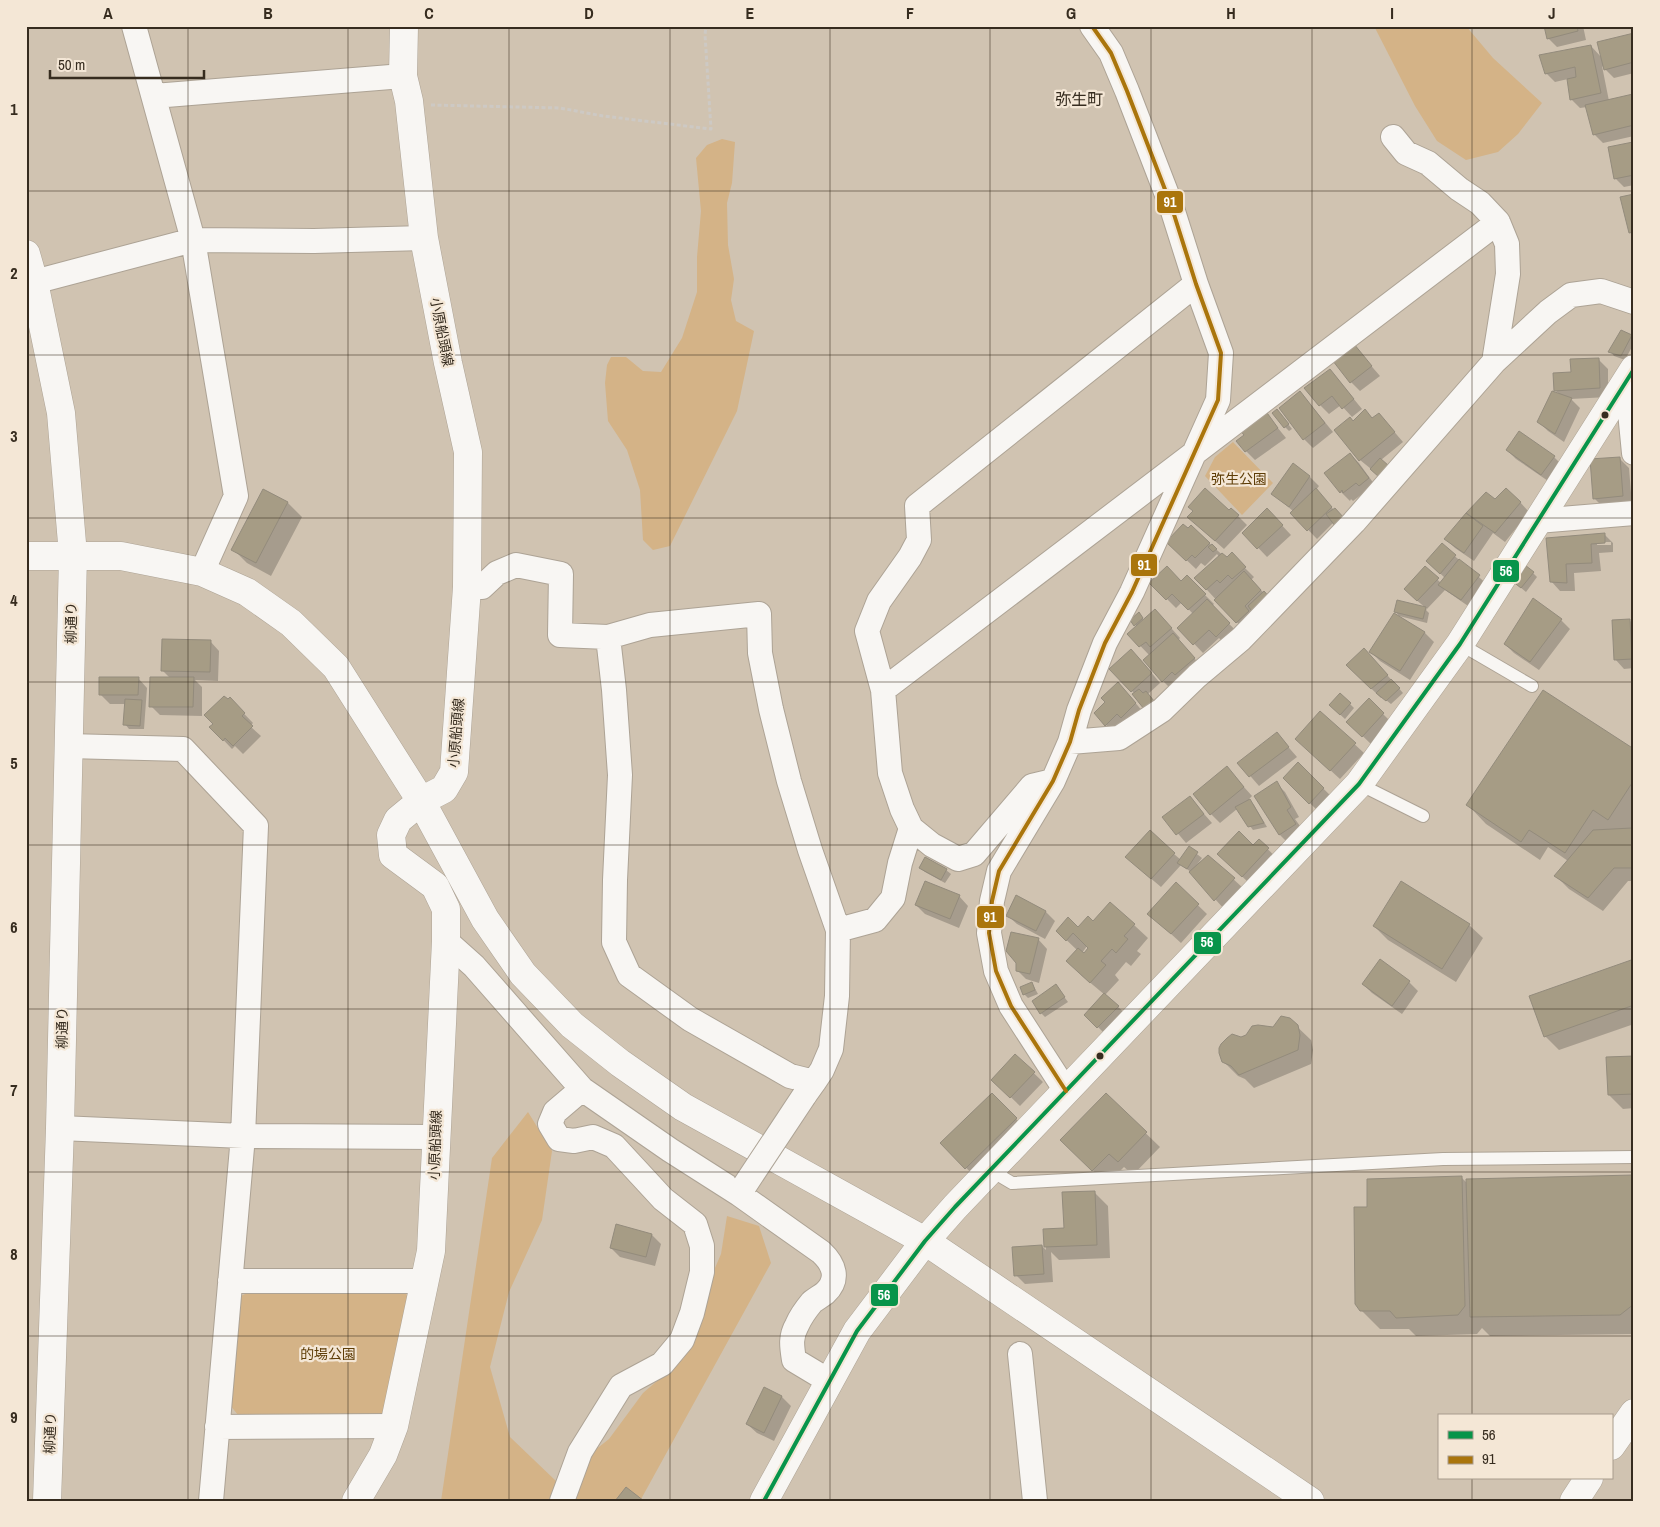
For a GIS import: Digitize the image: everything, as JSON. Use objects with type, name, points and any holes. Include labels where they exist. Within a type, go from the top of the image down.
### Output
[{"type":"street","points":[[134,26],[193,240],[236,496],[202,572]]},
{"type":"street","name":"小原船頭線","points":[[356,1501],[383,1455],[394,1426],[431,1250],[446,909],[435,886],[393,855],[391,835],[398,820],[421,801],[444,790],[454,772],[467,587],[468,452],[448,363],[424,238],[406,89],[404,26]]},
{"type":"street","points":[[1066,1091],[1011,1006],[996,971],[989,933],[992,901],[999,871],[1053,781],[1070,742],[1079,710],[1105,643],[1132,592],[1218,400],[1221,353],[1196,284],[1171,205],[1127,91],[1111,53],[1092,26]]},
{"type":"street","points":[[154,96],[406,89]]},
{"type":"street","points":[[1393,137],[1406,153],[1428,163],[1459,189],[1480,203],[1498,222],[1506,244],[1508,274],[1494,362]]},
{"type":"street","points":[[883,690],[1498,222]]},
{"type":"street","points":[[34,282],[193,240],[314,241],[424,238]]},
{"type":"street","name":"柳通り","points":[[26,254],[34,282],[61,413],[73,555],[60,1128],[48,1501]]},
{"type":"street","points":[[1053,781],[1032,786],[974,854],[958,859],[932,845],[911,828],[890,773],[883,690],[867,631],[879,601],[910,557],[919,540],[917,506],[1196,284]]},
{"type":"street","points":[[1070,742],[1119,738],[1162,710],[1197,676],[1241,639],[1354,522],[1494,362],[1548,312],[1571,295],[1601,291],[1634,302]]},
{"type":"street","points":[[1630,375],[1634,453]]},
{"type":"street","points":[[764,1501],[858,1331],[925,1241],[990,1170],[1359,784],[1460,644],[1630,375]]},
{"type":"street","points":[[1537,521],[1634,513]]},
{"type":"street","points":[[33,556],[121,556],[202,572],[247,592],[291,623],[336,667],[421,801],[485,919],[523,974],[572,1025],[620,1063],[683,1107],[925,1241],[1310,1501]]},
{"type":"street","points":[[467,587],[482,586],[497,573],[516,565],[561,574],[560,634],[608,636],[650,625],[759,614],[760,652],[771,709],[810,850],[838,930],[837,996],[830,1049],[822,1070],[742,1190]]},
{"type":"street","points":[[608,636],[620,775],[614,942],[629,975],[690,1019],[790,1076],[809,1089]]},
{"type":"street","points":[[68,746],[183,749],[256,826],[243,1136],[211,1501]]},
{"type":"street","points":[[838,930],[875,920],[893,898],[900,862],[911,828]]},
{"type":"street","points":[[446,941],[474,966],[582,1089],[670,1150],[742,1190],[822,1252],[831,1262],[833,1272],[832,1285],[825,1293],[812,1302],[797,1325],[791,1339],[794,1360],[829,1381]]},
{"type":"street","points":[[562,1501],[580,1452],[621,1386],[662,1364],[682,1340],[692,1313],[702,1272],[702,1246],[695,1224],[663,1199],[614,1146],[592,1137],[574,1140],[559,1139],[550,1124],[555,1112],[582,1089]]},
{"type":"street","points":[[60,1128],[243,1136],[436,1137]]},
{"type":"street","points":[[230,1281],[424,1281]]},
{"type":"street","points":[[1020,1354],[1035,1501]]},
{"type":"street","points":[[1612,1445],[1634,1413]]},
{"type":"street","points":[[217,1427],[394,1426]]},
{"type":"street","points":[[1574,1501],[1588,1480]]},
{"type":"lane","points":[[1460,644],[1532,686]]},
{"type":"lane","points":[[1359,784],[1423,816]]},
{"type":"lane","points":[[990,1170],[1012,1183],[1443,1159],[1634,1157]]},
{"type":"path","points":[[406,89],[433,105],[560,108],[603,116],[711,129],[706,26]]},
{"type":"green space","points":[[1374,26],[1466,26],[1493,58],[1542,103],[1518,134],[1498,152],[1466,160],[1437,141],[1415,106]]},
{"type":"green space","points":[[722,139],[735,142],[732,183],[727,203],[728,245],[734,279],[731,300],[736,321],[754,331],[737,411],[670,546],[653,550],[643,540],[640,490],[627,450],[608,421],[605,383],[607,365],[611,357],[626,357],[643,371],[661,372],[682,338],[697,292],[697,257],[701,211],[696,158],[707,145]]},
{"type":"green space","name":"弥生公園","points":[[1233,442],[1273,483],[1242,515],[1205,476],[1215,457]]},
{"type":"green space","points":[[528,1112],[552,1151],[542,1220],[509,1292],[490,1367],[510,1437],[556,1481],[609,1439],[643,1393],[684,1358],[703,1296],[721,1254],[727,1216],[759,1226],[771,1263],[640,1501],[441,1501],[492,1158]]},
{"type":"green space","name":"的場公園","points":[[253,1290],[406,1293],[408,1300],[384,1414],[374,1416],[238,1415],[230,1405],[241,1296]]},
{"type":"building","points":[[1544,26],[1577,26],[1578,31],[1547,39]]},
{"type":"building","points":[[1634,33],[1634,62],[1604,70],[1597,42]]},
{"type":"building","points":[[1591,45],[1601,93],[1570,100],[1567,79],[1576,77],[1575,67],[1545,74],[1539,55]]},
{"type":"building","points":[[1633,94],[1634,125],[1593,135],[1585,105]]},
{"type":"building","points":[[1633,142],[1634,175],[1614,179],[1608,147]]},
{"type":"building","points":[[1634,194],[1634,232],[1629,233],[1620,197]]},
{"type":"building","points":[[1621,330],[1632,335],[1621,356],[1608,352]]},
{"type":"building","points":[[1354,344],[1372,366],[1350,383],[1333,361]]},
{"type":"building","points":[[1599,358],[1600,388],[1554,391],[1553,373],[1571,372],[1570,359]]},
{"type":"building","points":[[1330,369],[1354,399],[1342,409],[1332,396],[1319,406],[1304,388]]},
{"type":"building","points":[[1300,391],[1325,423],[1303,440],[1279,408]]},
{"type":"building","points":[[1552,391],[1572,398],[1555,434],[1537,422]]},
{"type":"building","points":[[1277,409],[1289,424],[1284,428],[1272,413]]},
{"type":"building","points":[[1365,409],[1372,418],[1379,413],[1395,432],[1359,461],[1334,430],[1350,417],[1353,421]]},
{"type":"building","points":[[1265,410],[1278,428],[1245,452],[1236,441],[1244,435],[1239,429]]},
{"type":"building","points":[[1519,431],[1555,456],[1541,475],[1506,450]]},
{"type":"building","points":[[1350,453],[1369,478],[1359,486],[1356,483],[1343,493],[1342,490],[1340,493],[1324,473]]},
{"type":"building","points":[[1620,457],[1623,496],[1593,499],[1590,459]]},
{"type":"building","points":[[1380,458],[1389,466],[1379,477],[1370,469]]},
{"type":"building","points":[[1293,463],[1310,476],[1289,507],[1271,494]]},
{"type":"building","points":[[1205,488],[1229,510],[1231,508],[1239,515],[1215,541],[1187,517],[1193,511],[1188,507]]},
{"type":"building","points":[[1316,488],[1332,507],[1307,531],[1290,513]]},
{"type":"building","points":[[1506,488],[1521,502],[1495,533],[1466,513],[1486,492],[1495,499]]},
{"type":"building","points":[[263,489],[288,502],[256,563],[231,550]]},
{"type":"building","points":[[1267,508],[1283,525],[1257,549],[1242,533]]},
{"type":"building","points":[[1335,508],[1344,518],[1335,526],[1326,514]]},
{"type":"building","points":[[1466,513],[1483,526],[1464,553],[1444,539]]},
{"type":"building","points":[[1183,524],[1188,528],[1191,525],[1210,543],[1195,558],[1192,555],[1186,561],[1166,542]]},
{"type":"building","points":[[1605,533],[1605,543],[1591,544],[1592,563],[1566,564],[1567,583],[1550,582],[1546,538]]},
{"type":"building","points":[[1442,543],[1456,555],[1440,574],[1426,561]]},
{"type":"building","points":[[1212,544],[1217,549],[1213,552],[1208,547]]},
{"type":"building","points":[[1232,552],[1246,567],[1232,579],[1228,575],[1220,583],[1217,580],[1206,590],[1194,578],[1222,553],[1227,557]]},
{"type":"building","points":[[1459,559],[1480,575],[1461,600],[1438,585]]},
{"type":"building","points":[[1521,562],[1534,572],[1521,588],[1508,578]]},
{"type":"building","points":[[1167,566],[1181,581],[1187,575],[1206,594],[1188,610],[1172,594],[1166,600],[1149,583]]},
{"type":"building","points":[[1425,566],[1439,578],[1417,601],[1404,589]]},
{"type":"building","points":[[1244,571],[1261,590],[1245,606],[1249,611],[1236,623],[1214,600]]},
{"type":"building","points":[[1264,591],[1271,599],[1254,614],[1248,606]]},
{"type":"building","points":[[1533,598],[1562,619],[1530,662],[1504,644]]},
{"type":"building","points":[[1207,599],[1230,623],[1216,637],[1209,630],[1193,645],[1177,628]]},
{"type":"building","points":[[1397,600],[1426,607],[1423,619],[1394,612]]},
{"type":"building","points":[[1155,609],[1172,628],[1150,647],[1146,642],[1139,647],[1127,634]]},
{"type":"building","points":[[1139,612],[1143,618],[1134,626],[1130,620]]},
{"type":"building","points":[[1394,613],[1425,632],[1400,671],[1369,652]]},
{"type":"building","points":[[1630,619],[1632,659],[1614,660],[1612,620]]},
{"type":"building","points":[[1173,633],[1195,658],[1175,675],[1172,672],[1162,682],[1143,660]]},
{"type":"building","points":[[162,639],[211,640],[210,672],[161,671]]},
{"type":"building","points":[[1364,648],[1388,675],[1371,689],[1346,665]]},
{"type":"building","points":[[1131,649],[1152,673],[1131,692],[1109,669]]},
{"type":"building","points":[[99,677],[139,677],[138,695],[99,695]]},
{"type":"building","points":[[150,677],[194,677],[193,707],[149,707]]},
{"type":"building","points":[[1391,679],[1400,688],[1386,701],[1376,693]]},
{"type":"building","points":[[1118,682],[1136,703],[1121,718],[1117,714],[1105,726],[1094,713],[1105,702],[1101,698]]},
{"type":"building","points":[[1139,689],[1143,693],[1146,691],[1154,701],[1144,709],[1132,694]]},
{"type":"building","points":[[1543,690],[1634,749],[1634,780],[1608,820],[1593,810],[1565,853],[1529,830],[1521,842],[1466,805]]},
{"type":"building","points":[[1340,693],[1351,703],[1340,715],[1329,705]]},
{"type":"building","points":[[224,696],[228,699],[230,697],[245,713],[242,716],[253,726],[233,746],[225,738],[223,741],[209,727],[213,724],[204,715]]},
{"type":"building","points":[[1369,698],[1384,713],[1362,737],[1346,722]]},
{"type":"building","points":[[125,699],[142,700],[140,726],[123,725]]},
{"type":"building","points":[[1320,711],[1356,743],[1330,771],[1295,739]]},
{"type":"building","points":[[1277,732],[1289,747],[1249,777],[1237,763]]},
{"type":"building","points":[[1298,762],[1324,788],[1309,804],[1283,778]]},
{"type":"building","points":[[1227,766],[1244,787],[1210,815],[1193,794]]},
{"type":"building","points":[[1277,781],[1291,807],[1287,810],[1296,824],[1279,835],[1254,796]]},
{"type":"building","points":[[1190,796],[1204,814],[1176,835],[1162,817]]},
{"type":"building","points":[[1250,799],[1264,823],[1248,827],[1235,807]]},
{"type":"building","points":[[1632,828],[1634,868],[1614,868],[1588,898],[1554,876],[1593,830]]},
{"type":"building","points":[[1150,830],[1175,853],[1151,879],[1125,857]]},
{"type":"building","points":[[1239,831],[1253,845],[1259,839],[1269,848],[1242,877],[1217,854]]},
{"type":"building","points":[[1189,846],[1198,852],[1187,869],[1177,863]]},
{"type":"building","points":[[1208,855],[1235,878],[1214,901],[1189,872]]},
{"type":"building","points":[[925,857],[947,869],[941,880],[919,868]]},
{"type":"building","points":[[925,881],[960,895],[950,919],[915,905]]},
{"type":"building","points":[[1401,881],[1470,924],[1442,969],[1373,926]]},
{"type":"building","points":[[1176,882],[1199,904],[1171,934],[1147,914]]},
{"type":"building","points":[[1016,895],[1046,911],[1036,931],[1006,916]]},
{"type":"building","points":[[1110,902],[1135,924],[1124,936],[1128,939],[1116,953],[1112,949],[1101,961],[1106,965],[1090,983],[1066,961],[1078,948],[1084,953],[1088,948],[1073,933],[1066,941],[1056,931],[1068,917],[1078,927],[1088,916],[1093,921]]},
{"type":"building","points":[[1011,932],[1039,938],[1030,974],[1016,971],[1016,963],[1006,951]]},
{"type":"building","points":[[1380,959],[1410,981],[1392,1006],[1362,984]]},
{"type":"building","points":[[1634,959],[1634,1005],[1544,1037],[1529,996]]},
{"type":"building","points":[[1032,982],[1035,990],[1023,995],[1020,987]]},
{"type":"building","points":[[1056,984],[1065,997],[1040,1014],[1032,1001]]},
{"type":"building","points":[[1104,993],[1119,1006],[1097,1028],[1084,1015]]},
{"type":"building","points":[[1281,1016],[1290,1018],[1298,1025],[1300,1035],[1298,1050],[1239,1075],[1231,1066],[1222,1062],[1219,1048],[1232,1034],[1241,1037],[1246,1035],[1252,1026],[1273,1027]]},
{"type":"building","points":[[1015,1054],[1035,1072],[1010,1098],[991,1080]]},
{"type":"building","points":[[1634,1056],[1634,1094],[1608,1095],[1606,1057]]},
{"type":"building","points":[[992,1093],[1017,1118],[965,1169],[940,1143]]},
{"type":"building","points":[[1106,1093],[1147,1132],[1118,1162],[1109,1154],[1092,1171],[1060,1140]]},
{"type":"building","points":[[1634,1175],[1634,1304],[1620,1315],[1470,1317],[1466,1179]]},
{"type":"building","points":[[1462,1176],[1465,1306],[1458,1315],[1396,1318],[1390,1311],[1360,1311],[1355,1304],[1354,1207],[1367,1207],[1367,1179]]},
{"type":"building","points":[[1095,1191],[1097,1245],[1044,1247],[1043,1229],[1064,1228],[1062,1192]]},
{"type":"building","points":[[616,1224],[652,1234],[646,1257],[610,1248]]},
{"type":"building","points":[[1042,1245],[1044,1274],[1014,1276],[1012,1247]]},
{"type":"building","points":[[764,1387],[782,1396],[764,1433],[746,1424]]},
{"type":"building","points":[[626,1487],[644,1501],[615,1501]]},
{"type":"transit line","name":"91","points":[[1066,1091],[1011,1006],[996,971],[989,933],[992,901],[999,871],[1053,781],[1070,742],[1079,710],[1105,643],[1132,592],[1218,400],[1221,353],[1196,284],[1171,205],[1127,91],[1111,53],[1092,26]]},
{"type":"transit line","name":"56","points":[[764,1501],[857,1331],[925,1241],[955,1207],[1359,784],[1460,644],[1634,369]]},
{"type":"district","name":"弥生町","points":[[1079,99]]}]
